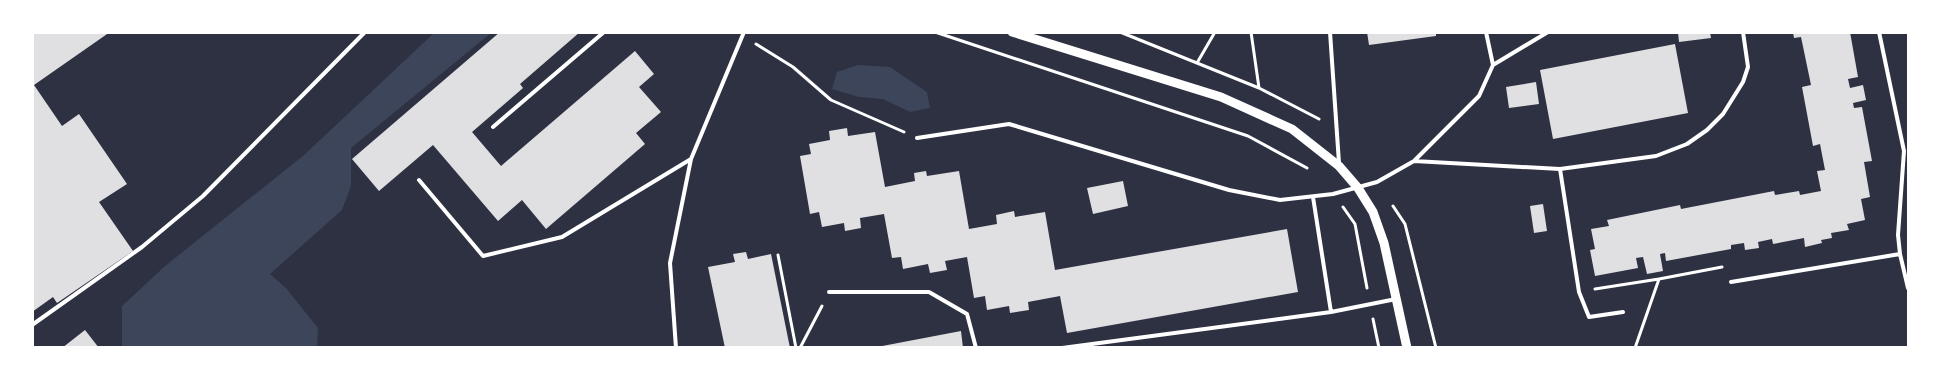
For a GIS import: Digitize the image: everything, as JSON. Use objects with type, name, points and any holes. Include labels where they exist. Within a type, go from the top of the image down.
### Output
[{"type":"street","points":[[1012,32],[1221,97],[1292,129],[1339,166],[1358,188],[1373,212],[1384,243],[1407,348]]},
{"type":"lane","points":[[32,325],[142,247],[203,196],[365,32]]},
{"type":"lane","points":[[493,127],[604,32]]},
{"type":"lane","points":[[1330,32],[1339,166]]},
{"type":"lane","points":[[1486,32],[1493,65]]},
{"type":"lane","points":[[917,138],[1009,124],[1229,190],[1280,200],[1333,194],[1377,182],[1414,162],[1479,96],[1493,65],[1548,32]]},
{"type":"lane","points":[[1414,162],[1560,170],[1656,156],[1687,144],[1707,130],[1723,114],[1743,82],[1748,67],[1743,32]]},
{"type":"lane","points":[[1879,32],[1904,151],[1898,235],[1900,254],[1908,288]]},
{"type":"lane","points":[[676,348],[670,263],[691,159],[743,34]]},
{"type":"lane","points":[[419,180],[483,256],[562,237],[691,159]]},
{"type":"lane","points":[[1560,170],[1579,292],[1589,317],[1623,312]]},
{"type":"lane","points":[[1313,196],[1331,312]]},
{"type":"lane","points":[[1731,282],[1900,254]]},
{"type":"lane","points":[[829,292],[930,292],[967,314],[976,348]]},
{"type":"lane","points":[[1062,348],[1331,312],[1397,299]]},
{"type":"path","points":[[935,32],[1248,136],[1309,169]]},
{"type":"path","points":[[1197,63],[1215,32]]},
{"type":"path","points":[[1251,32],[1259,88]]},
{"type":"path","points":[[743,34],[792,67],[831,100],[917,138]]},
{"type":"path","points":[[1333,194],[1355,224],[1379,348]]},
{"type":"path","points":[[778,255],[796,348]]},
{"type":"path","points":[[1579,292],[1659,279]]},
{"type":"path","points":[[800,348],[829,292]]},
{"type":"path","points":[[460,348],[468,348]]},
{"type":"shaded area","points":[[434,33],[491,33],[351,148],[351,186],[342,210],[270,274],[286,288],[318,328],[317,347],[122,347],[122,306],[165,266],[304,155]]},
{"type":"shaded area","points":[[858,65],[890,67],[927,92],[930,108],[910,112],[883,99],[859,97],[832,89],[837,72]]},
{"type":"building","points":[[32,32],[110,32],[34,85],[62,126],[79,114],[127,184],[99,202],[133,251],[57,303],[53,297],[32,312]]},
{"type":"building","points":[[500,32],[580,32],[520,84],[523,88],[472,132],[501,166],[635,51],[654,74],[639,87],[661,112],[636,133],[645,144],[546,229],[522,200],[498,221],[433,145],[379,191],[352,159]]},
{"type":"building","points":[[1367,32],[1436,32],[1436,36],[1369,45]]},
{"type":"building","points":[[1678,32],[1710,32],[1711,38],[1679,42]]},
{"type":"building","points":[[1793,32],[1850,32],[1858,77],[1848,79],[1850,88],[1863,85],[1866,100],[1853,103],[1854,108],[1862,107],[1872,161],[1864,162],[1870,197],[1861,199],[1865,220],[1847,224],[1849,230],[1831,233],[1832,238],[1821,240],[1822,243],[1805,247],[1804,238],[1773,244],[1772,239],[1758,242],[1759,248],[1745,250],[1744,243],[1731,245],[1731,249],[1666,261],[1665,253],[1660,254],[1663,271],[1647,274],[1643,257],[1636,258],[1638,268],[1595,276],[1590,250],[1595,249],[1591,229],[1609,226],[1607,220],[1680,205],[1681,209],[1774,191],[1775,195],[1799,191],[1800,195],[1821,191],[1817,171],[1825,170],[1820,144],[1813,146],[1802,87],[1811,85],[1801,37],[1794,38]]},
{"type":"building","points":[[1675,44],[1688,113],[1553,139],[1540,70]]},
{"type":"building","points":[[1536,82],[1539,104],[1509,108],[1506,87]]},
{"type":"building","points":[[847,128],[848,136],[875,132],[885,187],[915,181],[914,173],[926,171],[927,176],[959,171],[969,229],[997,224],[996,215],[1014,211],[1015,217],[1045,212],[1055,270],[1287,229],[1298,292],[1067,333],[1060,296],[1028,302],[1029,310],[1010,313],[1009,306],[987,310],[985,296],[974,298],[967,257],[945,261],[947,270],[930,273],[928,264],[903,269],[901,257],[892,258],[884,214],[860,218],[861,228],[845,231],[844,223],[822,227],[819,212],[810,214],[800,156],[811,154],[809,144],[830,140],[829,131]]},
{"type":"building","points":[[1123,181],[1128,206],[1093,214],[1087,188]]},
{"type":"building","points":[[1543,204],[1547,231],[1534,233],[1530,206]]},
{"type":"building","points":[[746,252],[748,259],[771,254],[790,348],[725,348],[708,267],[735,262],[733,254]]},
{"type":"building","points":[[85,330],[99,348],[62,348]]},
{"type":"building","points":[[961,331],[963,348],[877,347]]}]
